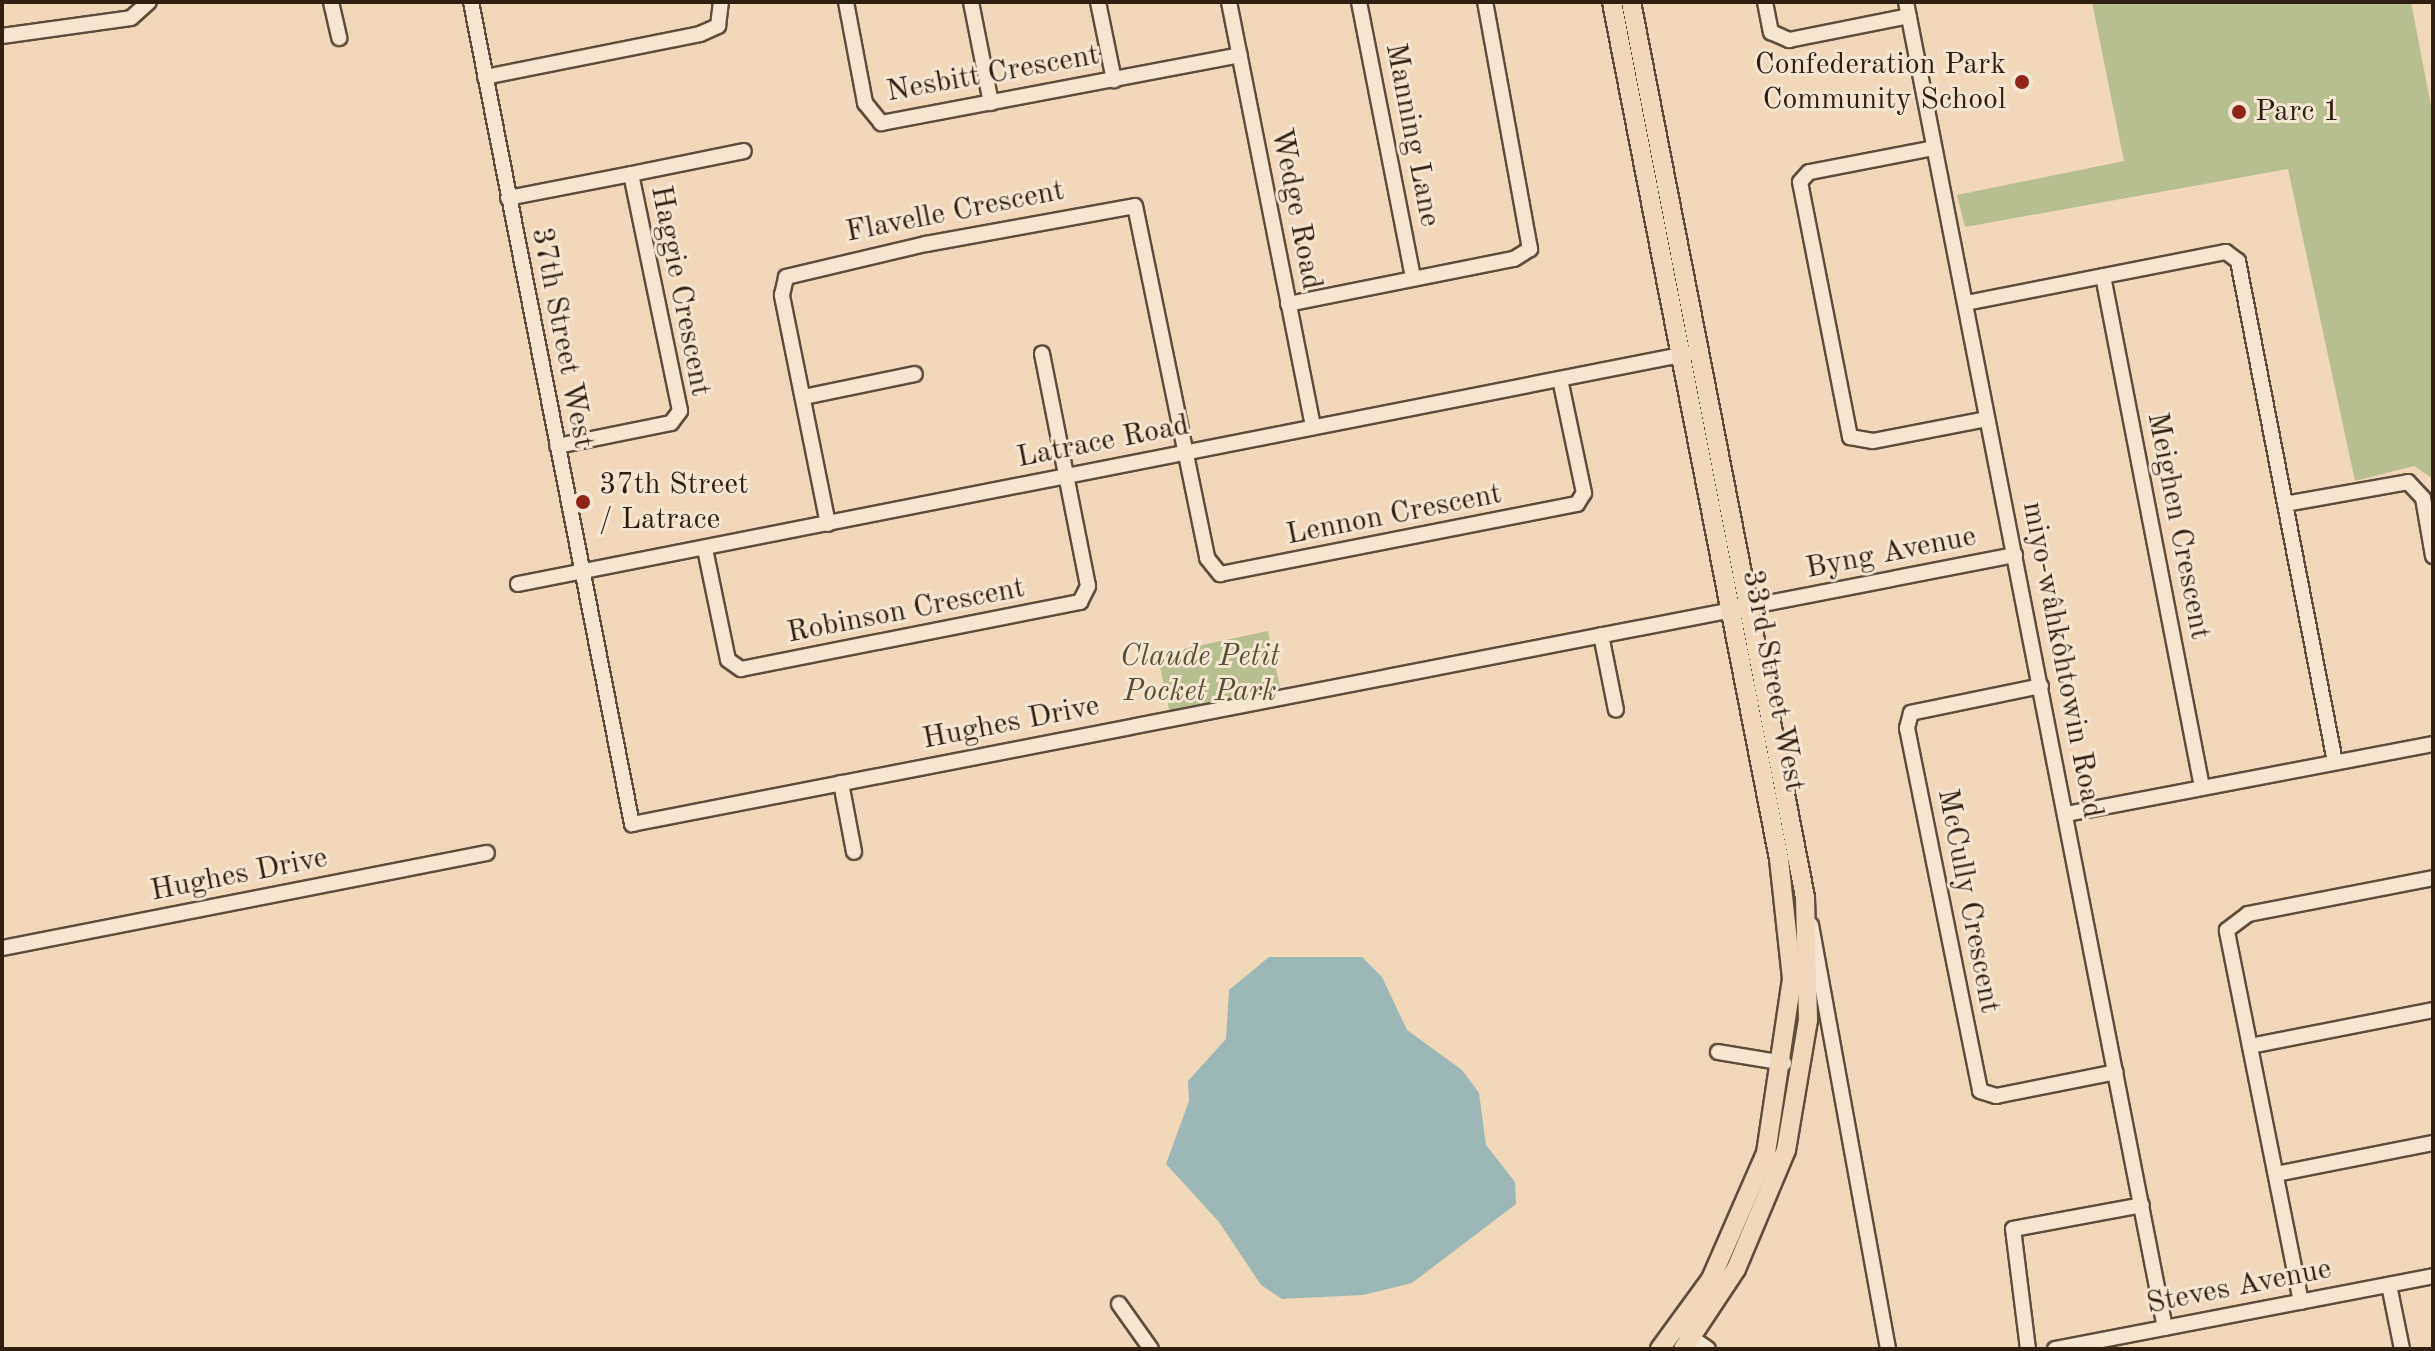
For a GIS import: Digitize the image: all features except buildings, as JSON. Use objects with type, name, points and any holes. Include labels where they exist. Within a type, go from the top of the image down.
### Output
[{"type":"main road","name":"33rd Street West","points":[[1612,2],[1690,354]]},
{"type":"main road","name":"33rd Street West","points":[[1631,2],[1690,354],[1738,608],[1785,896],[1792,979],[1784,1063],[1748,1201],[1684,1338]]},
{"type":"main road","name":"33rd Street West","points":[[1660,1349],[1684,1338],[1743,1256],[1786,1150],[1808,1020],[1805,897],[1738,608]]},
{"type":"street","points":[[2,36],[131,18],[149,2]]},
{"type":"street","points":[[331,2],[339,38]]},
{"type":"street","name":"37th Street West","points":[[471,2],[632,824]]},
{"type":"street","points":[[485,77],[700,34],[718,26],[721,2]]},
{"type":"street","name":"Nesbitt Crescent","points":[[846,2],[875,120],[991,103],[1240,55]]},
{"type":"street","points":[[971,2],[991,103]]},
{"type":"street","points":[[1098,2],[1114,80]]},
{"type":"street","name":"Wedge Road","points":[[1229,2],[1313,427]]},
{"type":"street","name":"Manning Lane","points":[[1359,2],[1413,278]]},
{"type":"street","points":[[1288,304],[1514,259],[1533,242],[1485,2]]},
{"type":"street","points":[[1765,2],[1771,32],[1789,40],[1908,9]]},
{"type":"street","name":"miyo-wâhkôhtowin Road","points":[[1908,9],[2165,1328]]},
{"type":"street","points":[[1934,148],[1809,172],[1800,182],[1844,407],[1850,437],[1873,441],[1987,419]]},
{"type":"street","points":[[631,174],[744,151]]},
{"type":"street","name":"Haggie Crescent","points":[[508,198],[631,174],[680,411],[671,423],[557,446]]},
{"type":"street","name":"Flavelle Crescent","points":[[828,524],[782,295],[791,271],[1128,204],[1140,212],[1187,453]]},
{"type":"street","points":[[1966,303],[2226,252],[2238,261],[2335,762]]},
{"type":"street","name":"Meighen Crescent","points":[[2103,276],[2202,787]]},
{"type":"street","points":[[1042,353],[1066,476]]},
{"type":"street","name":"Latrace Road","points":[[518,584],[1690,354]]},
{"type":"street","points":[[804,397],[915,374]]},
{"type":"street","name":"Lennon Crescent","points":[[1187,453],[1209,564],[1220,574],[1243,573],[1577,504],[1584,493],[1560,379]]},
{"type":"street","name":"Robinson Crescent","points":[[705,549],[728,660],[741,669],[1059,608],[1088,593],[1066,476]]},
{"type":"street","points":[[2285,504],[2408,482],[2423,498],[2433,556]]},
{"type":"street","name":"Byng Avenue","points":[[1738,608],[2015,555]]},
{"type":"street","name":"Hughes Drive","points":[[632,824],[1738,608]]},
{"type":"street","points":[[1601,635],[1616,710]]},
{"type":"street","name":"McCully Crescent","points":[[2041,686],[1911,713],[1907,728],[1980,1091],[1996,1096],[2116,1072]]},
{"type":"street","points":[[2066,814],[2433,744]]},
{"type":"street","points":[[841,783],[854,852]]},
{"type":"street","name":"Hughes Drive","points":[[2,948],[487,853]]},
{"type":"street","points":[[2301,1302],[2227,930],[2238,918],[2433,878]]},
{"type":"street","name":"33rd Street West","points":[[1805,897],[1888,1349]]},
{"type":"street","points":[[2250,1046],[2433,1010]]},
{"type":"street","points":[[1718,1052],[1784,1063]]},
{"type":"street","points":[[2276,1174],[2433,1143]]},
{"type":"street","points":[[2028,1349],[2013,1229],[2142,1205]]},
{"type":"street","name":"Steves Avenue","points":[[2055,1349],[2103,1344],[2165,1328],[2433,1276]]},
{"type":"street","points":[[2389,1285],[2402,1349]]},
{"type":"street","points":[[1119,1304],[1151,1349]]},
{"type":"street","points":[[1684,1338],[1708,1349]]},
{"type":"green space","points":[[2092,2],[2411,2],[2433,116],[2433,479],[2414,466],[2355,481],[2288,169],[1965,227],[1957,195],[2124,161]]},
{"type":"green space","name":"Claude Petit Pocket Park","points":[[1268,631],[1280,688],[1170,711],[1157,654]]},
{"type":"water","points":[[1269,957],[1362,957],[1382,977],[1407,1030],[1462,1070],[1479,1093],[1486,1145],[1515,1182],[1516,1204],[1412,1283],[1363,1295],[1282,1299],[1261,1285],[1219,1222],[1166,1164],[1189,1101],[1188,1081],[1226,1039],[1229,990]]},
{"type":"place","name":"Confederation Park Community School","points":[[2022,82]]},
{"type":"place","name":"Parc 1","points":[[2239,112]]},
{"type":"place","name":"37th Street / Latrace","points":[[583,502]]}]
